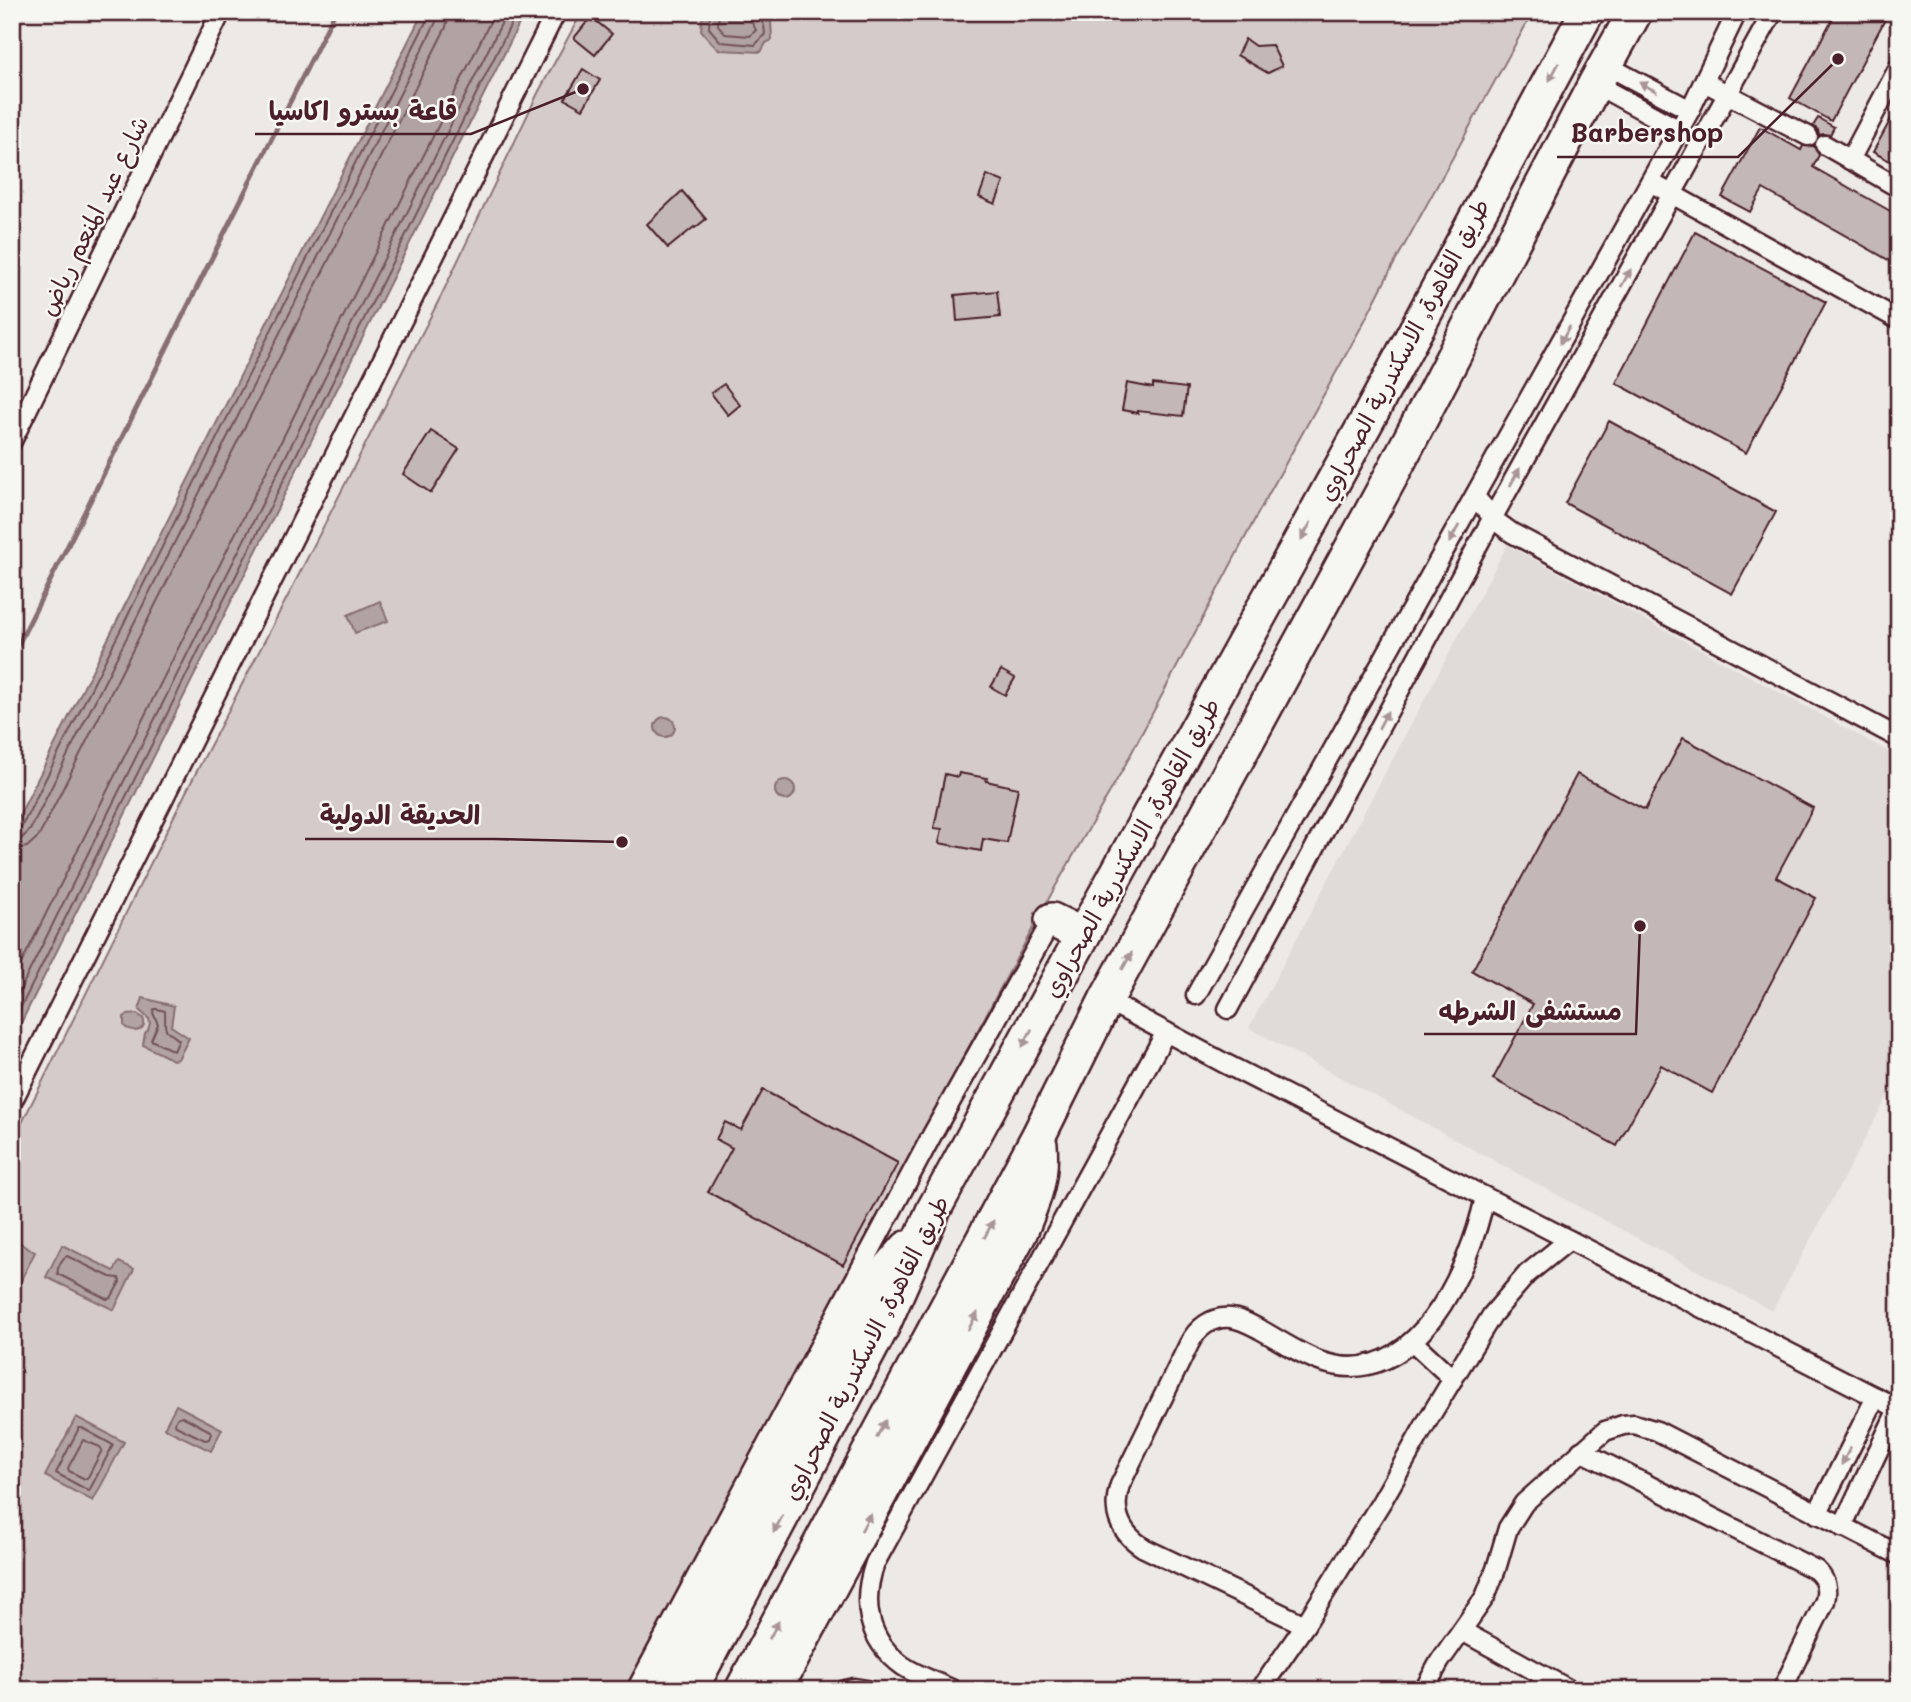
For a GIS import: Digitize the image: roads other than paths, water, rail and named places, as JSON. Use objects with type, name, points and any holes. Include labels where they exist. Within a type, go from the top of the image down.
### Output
[{"type":"highway","name":"طريق القاهرة, الاسكندرية الصحراوي","points":[[690,1690],[883,1325],[923,1231],[1369,417],[1587,12]]},
{"type":"highway","name":"طريق القاهرة, الاسكندرية الصحراوي","points":[[742,1690],[1039,1135],[1106,1000],[1390,478],[1635,12]]},
{"type":"highway","points":[[1052,920],[1083,935]]},
{"type":"highway","points":[[775,1690],[1020,1233],[1042,1166],[1039,1135]]},
{"type":"highway","points":[[660,1690],[863,1304],[891,1265],[923,1231]]},
{"type":"street","name":"شارع عبد المنعم رياض","points":[[12,441],[220,12]]},
{"type":"street","points":[[12,1102],[556,12]]},
{"type":"street","points":[[1195,995],[1650,183],[1690,110],[1737,12]]},
{"type":"street","points":[[1228,1009],[1493,517],[1773,12]]},
{"type":"street","points":[[1850,160],[1899,67]]},
{"type":"street","points":[[1601,75],[1690,110]]},
{"type":"street","points":[[1601,75],[1679,130]]},
{"type":"street","points":[[1704,82],[1808,136]]},
{"type":"street","points":[[1825,145],[1899,188]]},
{"type":"street","points":[[1650,183],[1899,320]]},
{"type":"street","points":[[1475,497],[1512,533],[1899,738]]},
{"type":"street","points":[[636,1690],[932,1135],[1052,920]]},
{"type":"street","points":[[1106,1000],[1898,1409],[1842,1527]]},
{"type":"street","points":[[953,1690],[906,1667],[892,1657],[881,1644],[868,1612],[869,1578],[1166,1032]]},
{"type":"street","points":[[1305,1625],[1133,1542],[1125,1533],[1116,1509],[1120,1485],[1198,1330],[1221,1318],[1238,1320],[1320,1361],[1360,1366],[1380,1361],[1412,1341],[1428,1324],[1454,1285],[1474,1242],[1485,1197]]},
{"type":"street","points":[[1260,1690],[1305,1625],[1382,1501],[1492,1315],[1527,1274],[1569,1240]]},
{"type":"street","points":[[1412,1341],[1453,1379]]},
{"type":"street","points":[[1817,1514],[1876,1397]]},
{"type":"street","points":[[1424,1690],[1440,1661],[1485,1597],[1503,1541],[1514,1517],[1534,1493],[1597,1436],[1613,1427],[1634,1424],[1646,1426],[1899,1555]]},
{"type":"street","points":[[1581,1451],[1816,1570],[1821,1575],[1827,1588],[1825,1601],[1782,1690]]},
{"type":"street","points":[[1462,1631],[1564,1689]]},
{"type":"street","points":[[845,1690],[867,1690]]},
{"type":"water","points":[[423,12],[525,12],[12,1041],[12,830]]},
{"type":"water","points":[[703,12],[768,12],[766,16],[771,21],[772,40],[766,43],[761,52],[716,48],[701,30]]},
{"type":"water","points":[[380,601],[388,621],[355,633],[348,615]]},
{"type":"water","points":[[665,717],[672,720],[675,727],[672,734],[665,737],[658,734],[655,727],[658,720]]},
{"type":"water","points":[[785,780],[792,783],[795,790],[792,797],[785,800],[778,797],[775,790],[778,783]]},
{"type":"water","points":[[143,998],[174,1006],[171,1026],[189,1038],[178,1059],[173,1060],[143,1045],[150,1023],[139,1010]]},
{"type":"water","points":[[137,1014],[143,1018],[143,1026],[136,1031],[126,1028],[124,1017]]},
{"type":"water","points":[[12,1225],[18,1227],[21,1243],[35,1252],[18,1287],[12,1284]]},
{"type":"water","points":[[62,1245],[114,1271],[119,1262],[134,1269],[114,1310],[46,1277]]},
{"type":"water","points":[[176,1405],[222,1429],[211,1451],[164,1428]]},
{"type":"water","points":[[76,1417],[124,1442],[93,1501],[45,1476]]},
{"type":"waterway","points":[[12,657],[335,12]]},
{"type":"place","name":"Barbershop","points":[[1838,59]]},
{"type":"place","name":"قاعة بسترو اكاسيا","points":[[583,89]]},
{"type":"place","name":"الحديقة الدولية","points":[[622,842]]},
{"type":"place","name":"مستشفى الشرطه","points":[[1640,926]]}]
